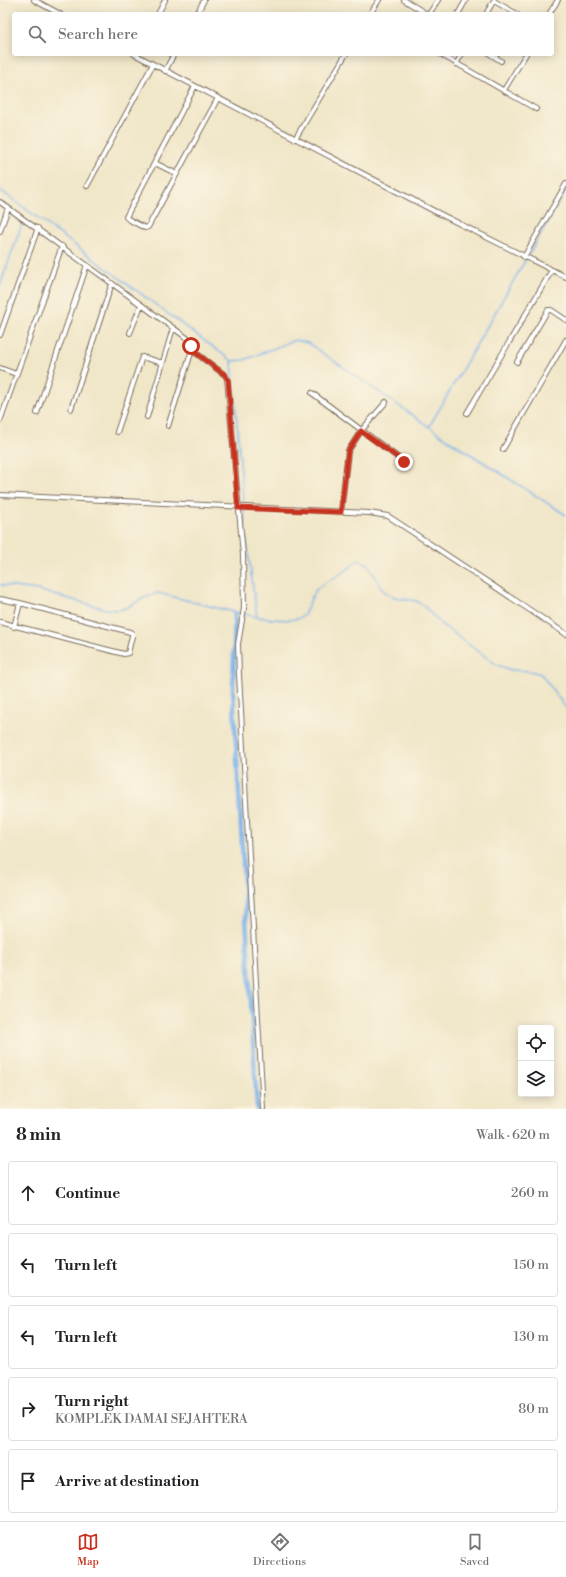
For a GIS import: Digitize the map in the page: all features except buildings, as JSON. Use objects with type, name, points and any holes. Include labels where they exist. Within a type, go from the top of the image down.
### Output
[{"type":"street","points":[[34,0],[56,12]]},
{"type":"street","points":[[159,12],[165,0]]},
{"type":"street","points":[[198,12],[204,0]]},
{"type":"street","points":[[373,12],[379,0]]},
{"type":"street","points":[[404,0],[425,12]]},
{"type":"street","points":[[429,12],[438,0]]},
{"type":"street","points":[[459,12],[466,0]]},
{"type":"street","points":[[487,12],[494,0],[514,12]]},
{"type":"street","points":[[550,12],[558,0]]},
{"type":"street","points":[[139,56],[295,139],[526,258],[566,277]]},
{"type":"street","points":[[165,71],[173,56]]},
{"type":"street","points":[[295,139],[345,56]]},
{"type":"street","points":[[443,56],[536,109]]},
{"type":"street","points":[[456,64],[461,56]]},
{"type":"street","points":[[493,56],[501,61]]},
{"type":"street","points":[[504,90],[525,56]]},
{"type":"street","points":[[87,186],[153,64]]},
{"type":"street","points":[[195,86],[126,216],[128,219],[145,228],[148,227],[218,98]]},
{"type":"street","points":[[155,163],[177,174]]},
{"type":"street","points":[[526,258],[566,184]]},
{"type":"street","points":[[0,202],[38,228],[187,338],[192,350],[225,375],[228,380],[243,555],[244,608],[238,644],[239,675],[263,1109]]},
{"type":"street","points":[[0,231],[8,208]]},
{"type":"street","points":[[0,335],[38,228]]},
{"type":"street","points":[[0,421],[62,246]]},
{"type":"street","points":[[37,413],[87,264]]},
{"type":"street","points":[[468,413],[552,270]]},
{"type":"street","points":[[71,409],[112,283]]},
{"type":"street","points":[[130,333],[141,305]]},
{"type":"street","points":[[517,362],[548,310],[554,311],[566,320]]},
{"type":"street","points":[[147,417],[173,328]]},
{"type":"street","points":[[503,449],[566,340]]},
{"type":"street","points":[[168,426],[192,350]]},
{"type":"street","points":[[117,432],[142,357],[163,363]]},
{"type":"street","points":[[0,368],[16,374]]},
{"type":"street","points":[[312,393],[404,462]]},
{"type":"street","points":[[341,512],[348,451],[361,431],[386,402]]},
{"type":"street","points":[[0,495],[381,514],[390,517],[566,634]]},
{"type":"street","points":[[0,599],[130,632],[132,633],[132,636],[127,654],[0,622]]},
{"type":"street","points":[[14,626],[20,603]]},
{"type":"waterway","points":[[0,190],[232,361],[246,536],[257,617]]},
{"type":"waterway","points":[[429,427],[566,190]]},
{"type":"waterway","points":[[0,286],[23,221]]},
{"type":"waterway","points":[[232,361],[244,360],[295,340],[308,343],[447,439],[566,515]]},
{"type":"waterway","points":[[0,585],[37,590],[106,609],[117,610],[126,608],[157,593],[254,616],[291,620],[301,617],[304,614],[314,593],[319,587],[346,571],[358,560],[368,564],[382,589],[388,594],[398,598],[416,601],[423,605],[441,624],[497,665],[511,670],[530,671],[541,674],[566,708]]},
{"type":"waterway","points":[[235,613],[233,689],[257,1109]]},
{"type":"route","points":[[191,346],[192,350],[225,375],[228,380],[238,508],[341,512],[348,451],[361,431],[404,462]]}]
